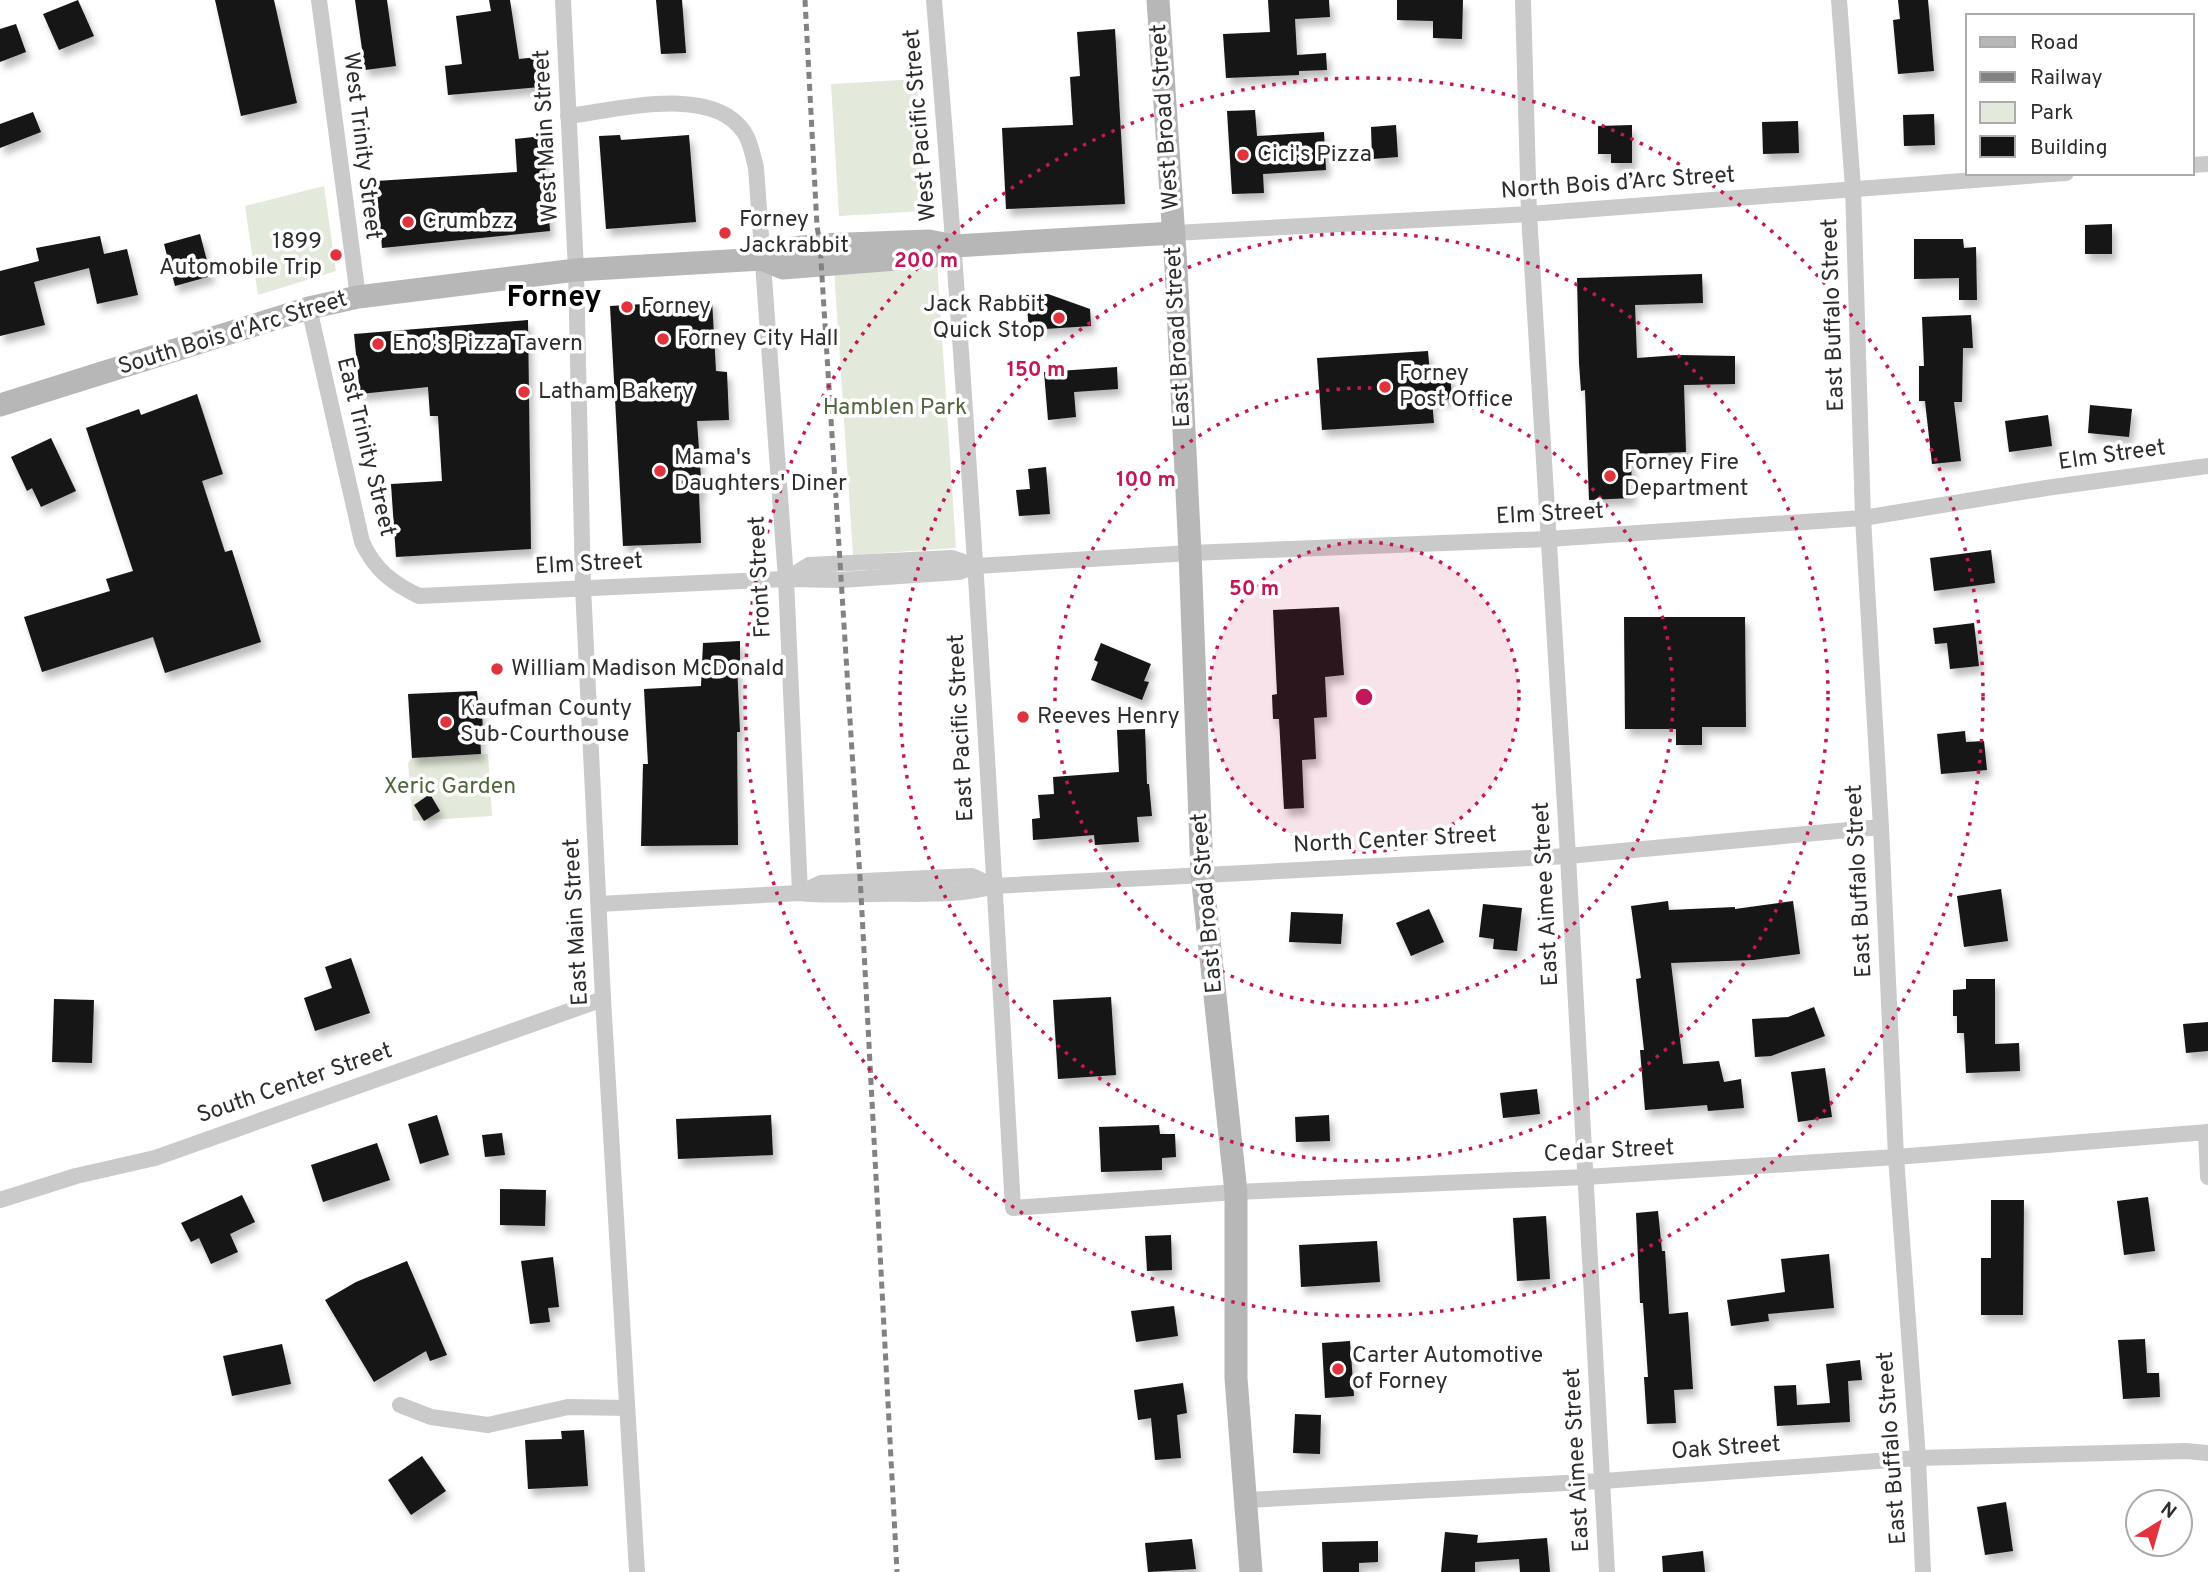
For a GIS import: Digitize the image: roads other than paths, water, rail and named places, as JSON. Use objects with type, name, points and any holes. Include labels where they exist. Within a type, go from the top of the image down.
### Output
[{"type":"main road","name":"West Broad Street","points":[[1158,0],[1174,233]]},
{"type":"main road","name":"South Bois d'Arc Street","points":[[0,405],[309,308],[358,297],[576,270],[762,259],[783,268],[820,255],[934,256],[954,246],[1174,233]]},
{"type":"main road","name":"East Broad Street","points":[[1174,233],[1202,874],[1236,1192],[1236,1378],[1251,1572]]},
{"type":"street","name":"West Trinity Street","points":[[319,0],[358,297]]},
{"type":"street","name":"West Main Street","points":[[563,0],[576,270]]},
{"type":"street","name":"West Pacific Street","points":[[934,0],[954,246]]},
{"type":"street","name":"East Aimee Street","points":[[1522,0],[1529,214],[1568,856],[1607,1572]]},
{"type":"street","name":"East Buffalo Street","points":[[1839,0],[1853,188],[1863,518],[1896,1157],[1918,1458],[1923,1572]]},
{"type":"street","name":"Front Street","points":[[568,116],[668,103],[695,103],[716,108],[733,120],[744,132],[752,149],[756,168],[786,579],[800,893]]},
{"type":"street","name":"North Bois d’Arc Street","points":[[1174,233],[1529,214],[2038,175]]},
{"type":"street","name":"East Pacific Street","points":[[954,246],[1013,1208]]},
{"type":"street","name":"East Main Street","points":[[576,270],[583,587],[603,999],[637,1572]]},
{"type":"street","name":"East Trinity Street","points":[[309,308],[357,527],[369,558],[383,575],[396,585]]},
{"type":"street","name":"Elm Street","points":[[396,585],[419,596],[786,579],[854,579],[959,572],[975,566],[1190,553],[1548,539],[1863,518],[2046,488],[2208,466]]},
{"type":"street","name":"North Center Street","points":[[800,893],[819,895],[972,876],[994,886],[1568,856],[1881,827]]},
{"type":"street","points":[[598,904],[800,893]]},
{"type":"street","name":"South Center Street","points":[[0,1200],[76,1176],[155,1158],[603,999]]},
{"type":"street","points":[[2207,1132],[2208,1177]]},
{"type":"street","name":"Cedar Street","points":[[1013,1208],[1236,1192],[1586,1177],[1896,1157],[2207,1132]]},
{"type":"street","points":[[400,1405],[431,1417],[488,1425],[568,1407],[627,1408]]},
{"type":"street","name":"Oak Street","points":[[1247,1500],[1603,1481],[1918,1458],[2186,1451],[2208,1453]]},
{"type":"railway","points":[[805,0],[817,226],[861,894],[897,1572]]},
{"type":"place","name":"Cici's Pizza","points":[[1243,155]]},
{"type":"place","name":"Crumbzz","points":[[408,222]]},
{"type":"place","name":"Forney Jackrabbit","points":[[725,233]]},
{"type":"place","name":"1899 Automobile Trip","points":[[336,255]]},
{"type":"place","name":"Forney","points":[[627,307]]},
{"type":"place","name":"Jack Rabbit Quick Stop","points":[[1059,318]]},
{"type":"place","name":"Forney City Hall","points":[[663,339]]},
{"type":"place","name":"Eno's Pizza Tavern","points":[[378,344]]},
{"type":"place","name":"Forney Post Office","points":[[1385,387]]},
{"type":"place","name":"Latham Bakery","points":[[524,392]]},
{"type":"place","name":"Mama's Daughters' Diner","points":[[660,471]]},
{"type":"place","name":"Forney Fire Department","points":[[1610,476]]},
{"type":"place","name":"William Madison McDonald","points":[[497,669]]},
{"type":"place","name":"Reeves Henry","points":[[1023,717]]},
{"type":"place","name":"Kaufman County Sub-Courthouse","points":[[446,722]]},
{"type":"place","name":"Carter Automotive of Forney","points":[[1338,1369]]},
{"type":"district","name":"Forney","points":[[554,298]]},
{"type":"park label","name":"Hamblen Park","points":[[895,408]]},
{"type":"park label","name":"Xeric Garden","points":[[450,787]]}]
